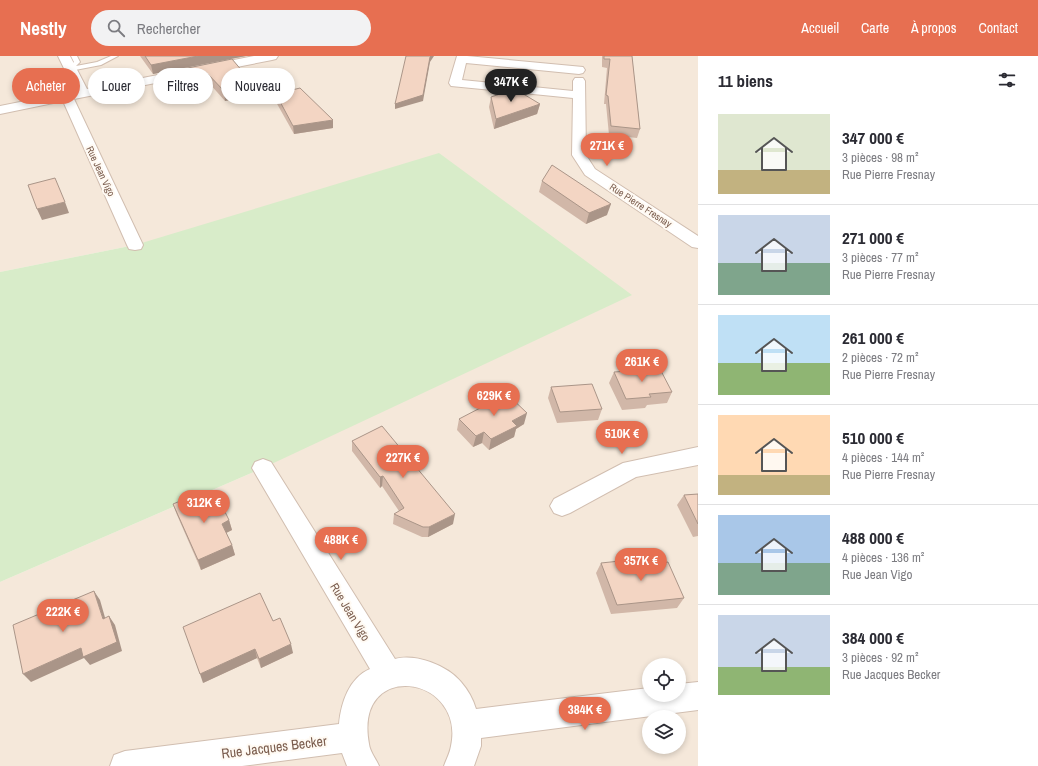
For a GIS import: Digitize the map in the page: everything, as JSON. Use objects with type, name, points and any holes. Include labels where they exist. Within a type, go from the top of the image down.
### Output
[{"type":"street","points":[[64,56],[70,68]]},
{"type":"street","points":[[80,95],[272,56]]},
{"type":"street","name":"Rue Pierre Fresnay","points":[[579,95],[456,84],[461,59],[579,63],[579,95],[579,155],[590,172],[698,243]]},
{"type":"street","points":[[80,88],[83,94]]},
{"type":"street","points":[[0,110],[31,104]]},
{"type":"street","name":"Rue Jean Vigo","points":[[70,104],[135,245]]},
{"type":"street","points":[[562,506],[631,469],[698,456]]},
{"type":"street","name":"Rue Jean Vigo","points":[[263,468],[388,674]]},
{"type":"street","points":[[364,766],[360,761],[352,737],[355,707],[364,690],[372,682],[388,674],[397,671],[416,671],[438,680],[447,687],[462,707],[468,725],[465,755],[459,766]]},
{"type":"street","points":[[468,725],[698,696]]},
{"type":"street","name":"Rue Jacques Becker","points":[[125,766],[352,737]]},
{"type":"lane","points":[[71,68],[76,62],[74,56]]},
{"type":"lane","points":[[75,68],[97,64],[115,56]]},
{"type":"shaded area","points":[[0,56],[698,56],[698,766],[0,766],[0,582],[263,468],[135,245],[0,272]]},
{"type":"green space","points":[[439,153],[632,295],[263,468],[0,582],[0,272],[135,245]]},
{"type":"building","points":[[145,56],[198,56],[151,65]]},
{"type":"building","points":[[406,56],[431,56],[423,95],[395,104]]},
{"type":"building","points":[[604,56],[632,56],[640,129],[611,126],[608,96],[606,95],[610,59],[604,59]]},
{"type":"building","points":[[232,59],[240,68],[221,68],[221,88],[213,79],[213,68],[188,68]]},
{"type":"building","points":[[300,88],[333,120],[293,126],[281,104],[295,104],[295,89]]},
{"type":"building","points":[[515,89],[540,104],[496,119],[491,97]]},
{"type":"building","points":[[552,165],[611,204],[589,213],[542,181]]},
{"type":"building","points":[[55,178],[65,202],[37,209],[28,185]]},
{"type":"building","points":[[660,369],[672,392],[649,394],[651,397],[626,399],[614,372]]},
{"type":"building","points":[[592,384],[602,409],[560,412],[551,387]]},
{"type":"building","points":[[507,394],[527,413],[512,421],[517,426],[491,439],[484,432],[476,436],[459,419]]},
{"type":"building","points":[[382,426],[455,514],[429,527],[423,527],[394,514],[404,508],[383,476],[380,477],[352,441]]},
{"type":"building","points":[[204,491],[211,505],[220,502],[229,520],[222,524],[232,545],[198,560],[173,504]]},
{"type":"building","points":[[698,494],[698,524],[684,495]]},
{"type":"building","points":[[639,559],[642,566],[668,562],[684,598],[617,605],[601,563]]},
{"type":"building","points":[[94,591],[103,619],[109,616],[117,642],[83,657],[81,648],[23,674],[13,625]]},
{"type":"building","points":[[260,593],[273,621],[280,618],[291,644],[259,659],[255,649],[200,674],[183,627]]}]
